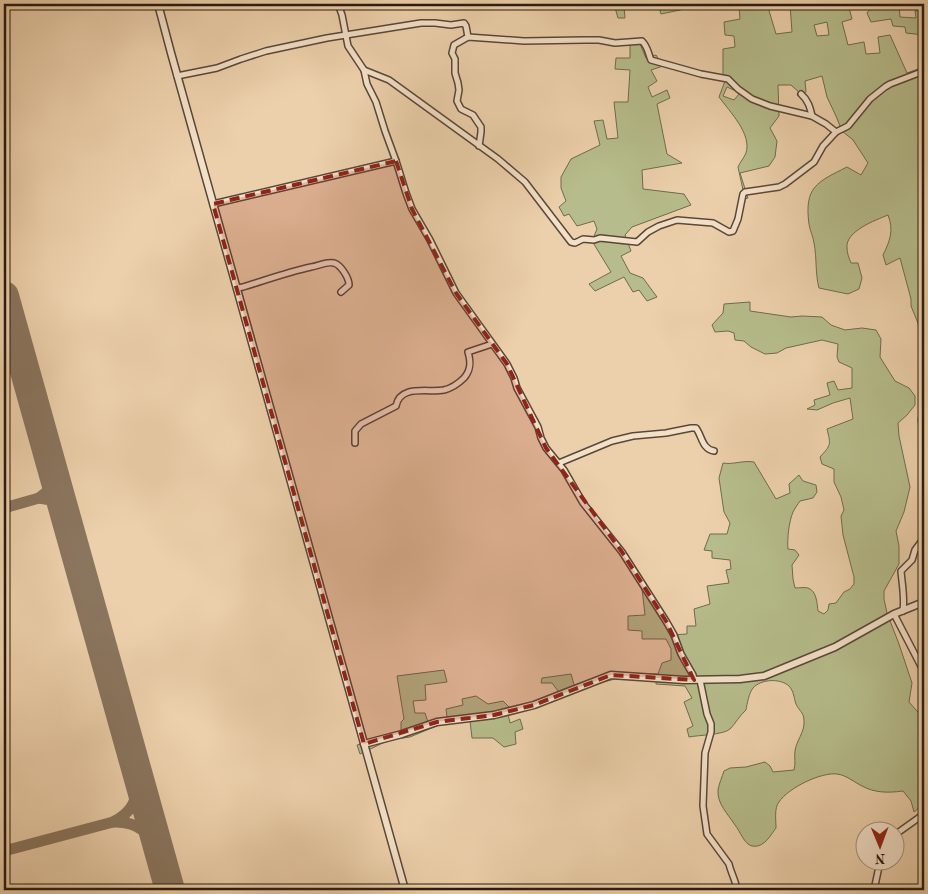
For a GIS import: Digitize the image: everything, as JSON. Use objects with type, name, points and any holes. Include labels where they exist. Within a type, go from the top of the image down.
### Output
[{"type":"street","points":[[158,4],[405,890]]},
{"type":"street","points":[[338,4],[349,48],[364,70],[367,84],[376,102],[412,209],[430,240],[456,293],[506,364],[538,427],[546,448],[570,478],[583,503],[622,552],[666,621],[681,654],[697,680],[712,724],[705,753],[703,806],[707,834],[729,864],[737,890]]},
{"type":"street","points":[[177,76],[217,68],[241,58],[266,51],[327,38],[423,23],[451,26],[464,24],[468,37]]},
{"type":"street","points":[[479,146],[481,127],[473,115],[461,110],[457,101],[456,59],[452,52],[454,45],[468,37],[524,42],[584,40],[615,43],[642,41],[652,60],[701,74],[728,79],[752,99],[770,106],[812,116],[836,132]]},
{"type":"street","points":[[364,70],[389,80],[498,159],[525,182],[571,242],[600,238],[636,242],[659,226],[677,220],[712,223],[729,232],[734,231],[745,192],[782,185],[814,162],[823,146],[836,132],[848,126],[870,99],[890,84],[924,70]]},
{"type":"street","points":[[801,94],[806,98],[812,116]]},
{"type":"street","points":[[213,204],[396,161]]},
{"type":"street","points":[[237,288],[326,262],[339,265],[349,280],[349,284],[341,292]]},
{"type":"street","points":[[355,443],[355,431],[361,424],[396,406],[401,396],[411,391],[443,390],[459,383],[467,375],[470,368],[468,352],[492,344]]},
{"type":"street","points":[[924,409],[921,423],[924,438],[922,451],[924,457]]},
{"type":"street","points":[[558,463],[612,441],[633,436],[666,433],[691,428],[696,428],[703,444],[707,449],[714,451]]},
{"type":"street","points":[[903,611],[902,571],[912,560],[924,538]]},
{"type":"street","points":[[364,744],[437,722],[494,716],[534,704],[612,675],[697,680],[740,679],[767,675],[835,647],[894,614],[924,602]]},
{"type":"street","points":[[894,614],[924,672]]},
{"type":"street","points":[[906,827],[924,814]]},
{"type":"street","points":[[874,890],[878,872]]},
{"type":"highlighted area","points":[[396,161],[412,209],[456,293],[507,364],[546,448],[622,552],[666,621],[694,680],[611,675],[534,705],[494,715],[437,722],[364,744],[213,204]]},
{"type":"green space","points":[[614,4],[632,4],[631,8],[624,7],[625,18],[618,18]]},
{"type":"green space","points":[[658,4],[694,4],[694,7],[661,14]]},
{"type":"green space","points":[[728,4],[767,4],[776,34],[792,32],[790,4],[848,4],[852,19],[842,22],[848,45],[864,42],[866,54],[880,53],[878,37],[890,35],[907,73],[924,67],[924,352],[900,258],[886,265],[883,255],[890,235],[891,226],[888,215],[856,231],[848,242],[848,256],[851,263],[858,263],[862,278],[859,289],[848,294],[819,288],[814,240],[809,224],[808,212],[811,194],[820,182],[847,167],[861,175],[868,163],[853,140],[842,131],[827,97],[822,76],[805,81],[806,92],[801,94],[791,85],[778,85],[779,116],[770,128],[777,141],[775,157],[769,166],[740,173],[748,198],[745,199],[738,167],[746,153],[746,138],[734,116],[719,97],[725,81],[723,78],[723,49],[735,47],[734,36],[725,35],[724,22],[740,19],[739,7],[729,8]],"holes":[[[827,22],[829,35],[817,36],[814,25]],[[727,87],[740,93],[734,100],[723,96]]]},
{"type":"green space","points":[[874,4],[899,4],[900,17],[916,18],[915,11],[924,11],[924,35],[906,33],[905,27],[893,26],[891,19],[871,22],[867,13]]},
{"type":"green space","points":[[630,44],[640,44],[646,58],[656,55],[663,66],[651,70],[657,81],[648,87],[652,97],[667,90],[670,98],[657,104],[667,154],[682,163],[642,170],[643,189],[684,194],[691,205],[632,227],[625,235],[631,251],[621,256],[630,273],[643,278],[657,297],[647,301],[639,290],[633,292],[624,277],[595,291],[589,284],[611,272],[592,241],[597,229],[594,221],[577,226],[569,214],[564,216],[559,207],[566,201],[561,188],[561,177],[571,159],[600,145],[594,121],[603,120],[607,139],[618,138],[614,102],[628,102],[630,70],[615,69],[616,58],[630,58]]},
{"type":"green space","points":[[750,302],[750,311],[791,317],[822,317],[831,325],[845,330],[862,328],[876,330],[881,339],[880,357],[895,381],[909,388],[915,396],[915,405],[898,423],[910,487],[904,512],[896,531],[899,546],[899,564],[884,591],[884,599],[887,613],[912,683],[909,702],[924,719],[924,804],[914,812],[911,801],[903,791],[877,791],[867,788],[847,777],[830,774],[805,782],[783,797],[776,807],[776,828],[766,841],[760,845],[749,845],[726,813],[719,800],[718,790],[724,771],[730,768],[746,767],[765,762],[773,772],[794,770],[795,751],[803,729],[804,718],[796,704],[791,688],[785,683],[776,681],[766,681],[756,685],[749,696],[746,710],[730,729],[717,734],[689,737],[687,729],[693,726],[684,702],[692,698],[685,686],[656,684],[656,681],[615,679],[585,687],[572,694],[508,714],[510,723],[520,719],[523,729],[515,732],[516,744],[504,747],[493,738],[472,738],[470,721],[441,724],[410,737],[389,740],[360,754],[357,745],[378,740],[401,731],[401,722],[404,719],[397,676],[444,670],[447,682],[425,685],[426,700],[413,701],[415,713],[425,713],[428,722],[447,717],[446,709],[463,705],[462,699],[476,696],[488,704],[503,701],[512,710],[558,694],[552,683],[541,683],[542,678],[571,674],[575,688],[611,675],[658,674],[662,663],[671,660],[671,649],[666,639],[642,639],[642,631],[628,630],[628,616],[645,615],[642,589],[671,635],[687,634],[687,626],[696,626],[694,609],[710,604],[707,586],[729,583],[726,570],[731,569],[730,560],[712,558],[712,551],[704,550],[710,534],[727,534],[730,523],[724,512],[719,478],[723,463],[754,462],[776,499],[790,493],[789,484],[799,475],[803,481],[816,485],[817,492],[813,498],[800,501],[793,512],[789,525],[788,549],[795,550],[799,555],[792,565],[795,588],[811,590],[816,598],[818,611],[824,614],[828,610],[829,604],[836,603],[844,592],[850,589],[854,584],[854,577],[843,535],[841,516],[844,510],[841,497],[834,482],[834,469],[822,464],[820,457],[829,444],[827,429],[853,419],[850,398],[817,410],[807,409],[815,405],[814,400],[830,395],[827,383],[834,381],[838,390],[852,388],[852,368],[839,362],[837,357],[838,344],[822,340],[786,348],[777,353],[765,354],[744,341],[735,340],[734,333],[728,331],[715,332],[712,325],[723,313],[724,304]]},
{"type":"taxiway","points":[[4,508],[39,498],[50,489],[56,480]]},
{"type":"taxiway","points":[[39,498],[51,500],[63,506]]},
{"type":"taxiway","points":[[4,851],[113,822],[125,814],[133,805],[138,779]]},
{"type":"taxiway","points":[[113,822],[130,824],[142,830],[152,840],[160,855]]},
{"type":"runway","points":[[4,296],[170,890]]}]
